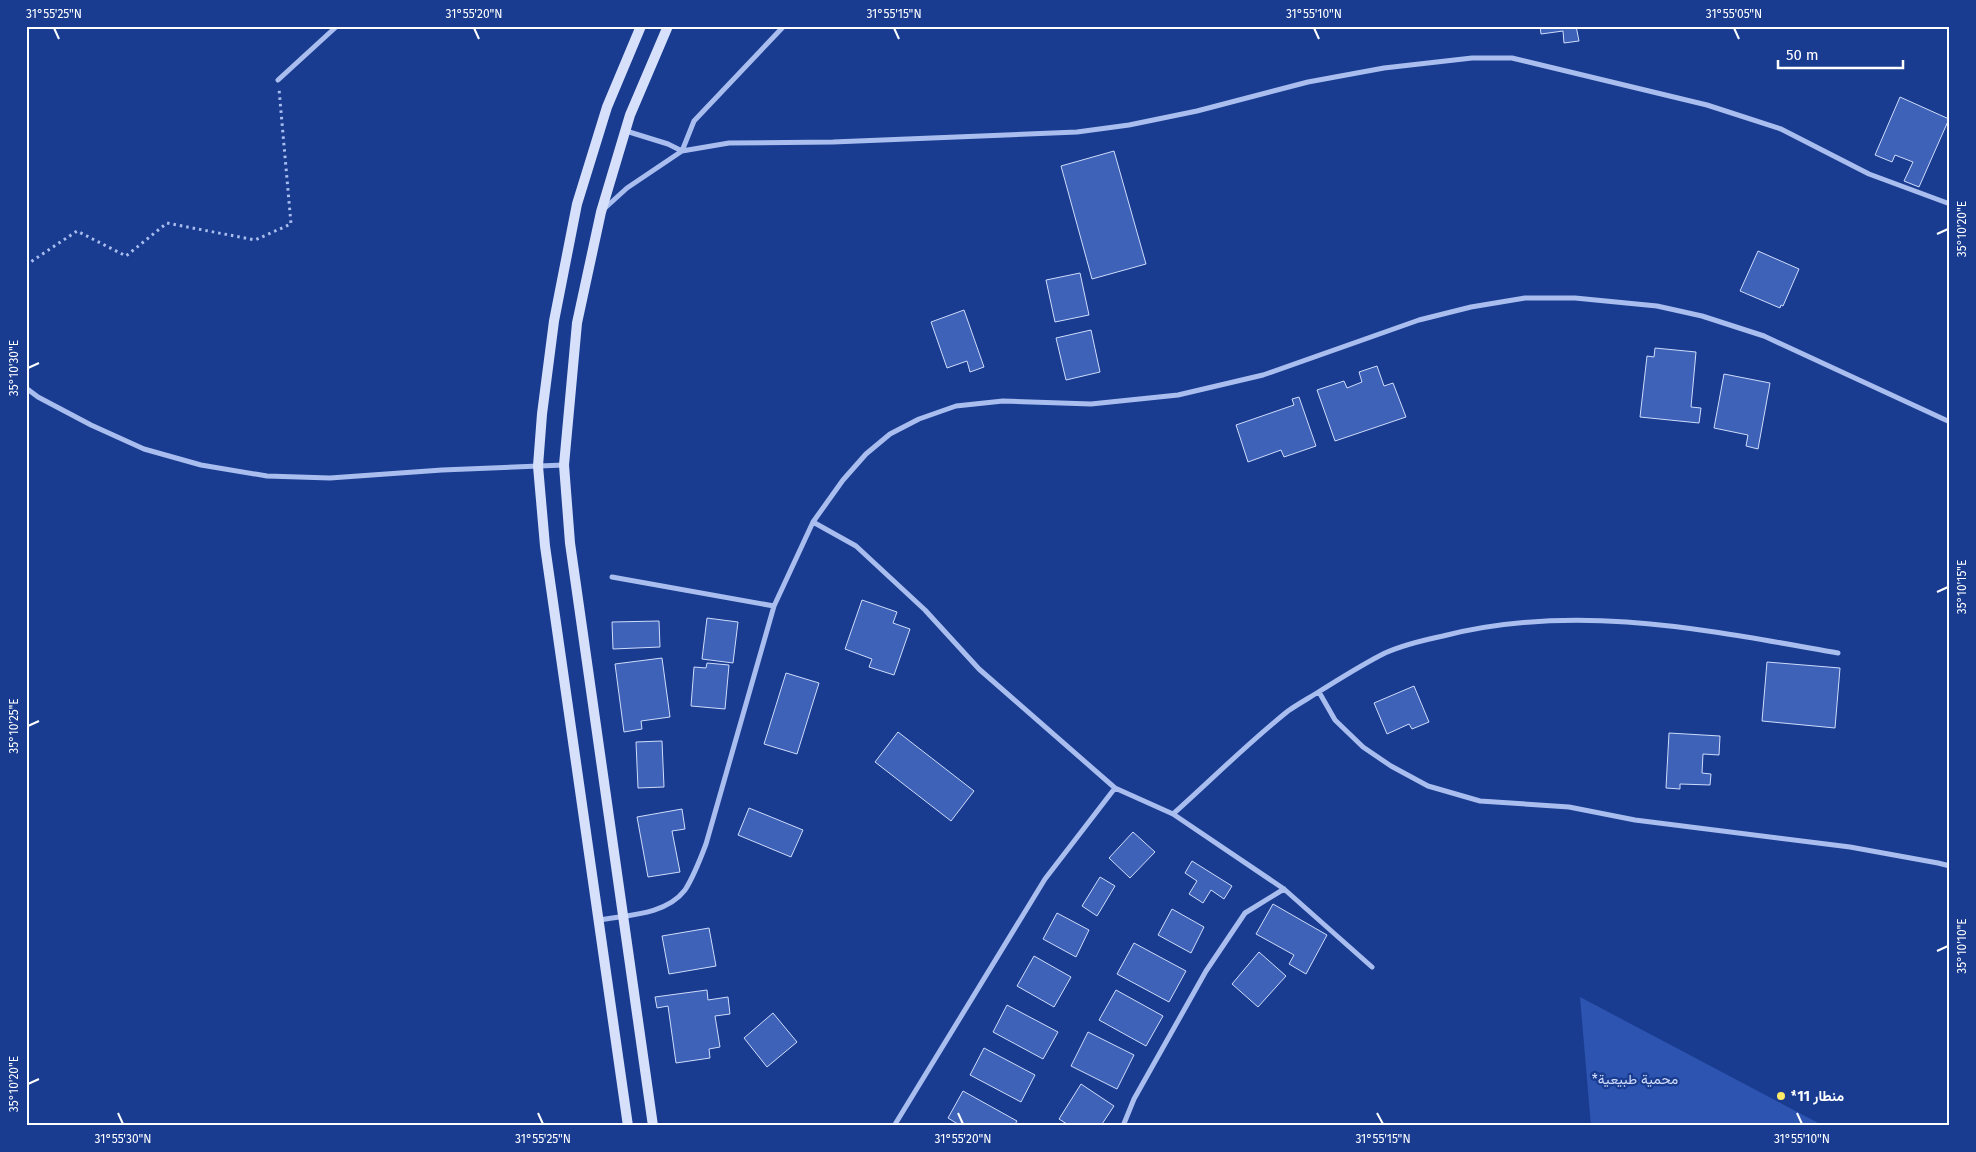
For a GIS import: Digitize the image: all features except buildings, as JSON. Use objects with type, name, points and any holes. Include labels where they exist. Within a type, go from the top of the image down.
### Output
[{"type":"main road","points":[[628,1126],[545,546],[538,466],[542,414],[554,321],[577,204],[607,107],[641,26]]},
{"type":"main road","points":[[653,1126],[570,543],[564,465],[577,323],[600,212],[626,131],[668,26]]},
{"type":"street","points":[[278,80],[337,26]]},
{"type":"street","points":[[682,151],[694,122],[784,26]]},
{"type":"street","points":[[600,212],[627,188],[682,151],[729,143],[862,141],[1077,132],[1129,125],[1197,111],[1308,82],[1384,68],[1472,58],[1512,58],[1707,104],[1772,126],[1869,174],[1950,204]]},
{"type":"street","points":[[626,131],[668,144],[682,151]]},
{"type":"street","points":[[598,921],[645,913],[666,905],[683,892],[693,877],[706,844],[774,606],[812,522],[842,480],[866,454],[890,434],[919,419],[956,406],[1003,401],[1091,404],[1178,395],[1264,375],[1419,320],[1471,307],[1525,298],[1575,298],[1613,300],[1656,306],[1702,316],[1764,336],[1950,422]]},
{"type":"street","points":[[26,388],[38,398],[144,449],[202,465],[267,476],[330,478],[442,470],[564,465]]},
{"type":"street","points":[[812,522],[856,546],[925,610],[980,669],[1115,788],[1173,814],[1284,889],[1372,966]]},
{"type":"street","points":[[612,577],[774,606]]},
{"type":"street","points":[[1173,814],[1257,737],[1290,710],[1387,652],[1463,631],[1515,623],[1572,619],[1638,622],[1706,630],[1838,654]]},
{"type":"street","points":[[1319,692],[1335,720],[1363,748],[1428,786],[1480,801],[1570,807],[1635,820],[1850,847],[1950,866]]},
{"type":"street","points":[[894,1126],[1045,879],[1115,788]]},
{"type":"street","points":[[1123,1126],[1134,1099],[1206,971],[1245,913],[1284,889]]},
{"type":"path","points":[[26,265],[77,231],[126,256],[167,224],[254,240],[291,224],[278,80]]},
{"type":"green space","name":"*محمية طبيعية","points":[[1580,997],[1824,1126],[1591,1126]]},
{"type":"place","name":"*منطار 11","points":[[1781,1096]]}]
